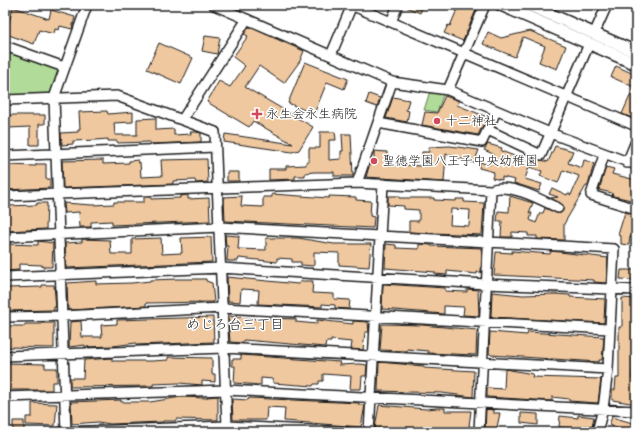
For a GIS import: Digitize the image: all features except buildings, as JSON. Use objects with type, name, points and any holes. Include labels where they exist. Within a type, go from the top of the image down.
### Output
[{"type":"street","points":[[66,432],[54,98],[87,5]]},
{"type":"street","points":[[214,5],[392,82],[448,90],[604,155],[632,164],[636,141]]},
{"type":"street","points":[[331,55],[351,5],[566,98],[636,126]]},
{"type":"street","points":[[391,22],[398,5]]},
{"type":"street","points":[[448,90],[484,5]]},
{"type":"street","points":[[501,5],[592,39],[636,52]]},
{"type":"street","points":[[529,5],[636,64]]},
{"type":"street","points":[[488,130],[541,155],[607,5]]},
{"type":"street","points":[[182,120],[247,19]]},
{"type":"street","points":[[5,46],[64,67]]},
{"type":"street","points":[[357,183],[392,82]]},
{"type":"street","points":[[5,100],[117,96],[215,132],[227,426]]},
{"type":"street","points":[[378,123],[482,142],[496,111]]},
{"type":"street","points":[[5,156],[216,148]]},
{"type":"street","points":[[604,155],[591,195],[636,209]]},
{"type":"street","points":[[5,196],[357,183],[491,190],[498,187],[536,197],[558,208]]},
{"type":"street","points":[[369,432],[383,184]]},
{"type":"street","points":[[479,432],[491,190]]},
{"type":"street","points":[[5,237],[219,227],[614,249],[608,369],[603,409],[597,432]]},
{"type":"street","points":[[5,277],[60,276],[221,268],[486,284],[636,290]]},
{"type":"street","points":[[5,317],[62,316],[222,308],[376,315],[609,329]]},
{"type":"street","points":[[5,356],[224,348],[608,369]]},
{"type":"street","points":[[5,397],[226,390],[371,396],[636,411]]},
{"type":"street","points":[[62,432],[227,426],[346,432]]},
{"type":"green space","points":[[5,50],[59,69],[51,95],[5,96]]},
{"type":"green space","points":[[430,91],[444,93],[437,112],[424,110]]},
{"type":"place","name":"永生会永生病院","points":[[257,114]]},
{"type":"place","name":"十二神社","points":[[437,121]]},
{"type":"place","name":"聖徳学園八王子中央幼稚園","points":[[374,161]]},
{"type":"district","name":"めじろ台三丁目","points":[[235,325]]}]
